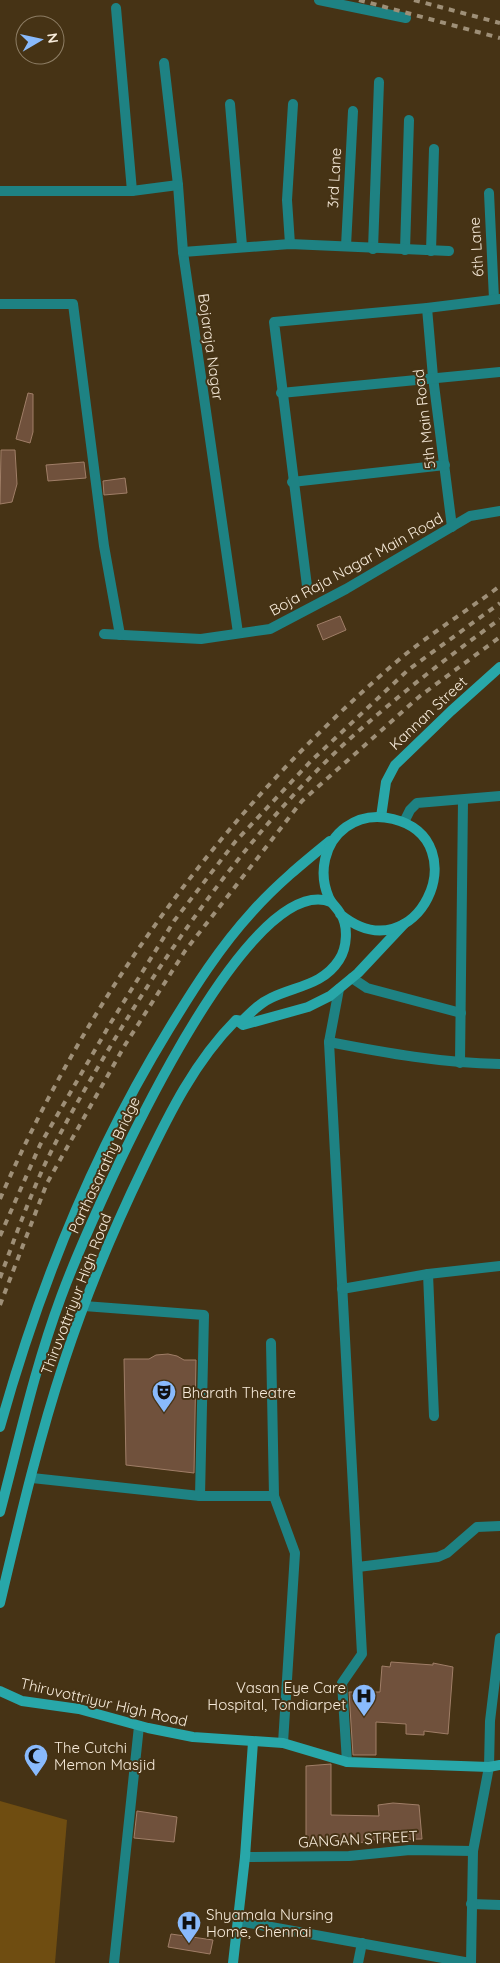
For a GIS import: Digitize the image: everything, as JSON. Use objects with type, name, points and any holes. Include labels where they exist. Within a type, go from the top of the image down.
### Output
[{"type":"main road","name":"Kannan Street","points":[[381,817],[386,782],[395,765],[500,667]]},
{"type":"main road","points":[[236,1020],[243,1025],[308,1007],[339,989],[420,911],[429,898],[434,884],[435,870],[432,855],[425,842],[411,826],[404,822],[381,817],[355,822],[338,835],[327,853],[323,868],[326,889],[331,902],[340,914],[359,926],[374,929],[396,927],[409,920]]},
{"type":"main road","name":"Parthasarathy Bridge","points":[[0,1427],[24,1343],[66,1231],[136,1086],[208,968],[252,913],[287,876],[338,835]]},
{"type":"main road","name":"Parthasarathy Bridge","points":[[0,1512],[46,1343],[96,1210],[139,1124],[197,1019],[241,953],[267,925],[308,901],[317,899],[331,902]]},
{"type":"main road","name":"Thiruvottriyur High Road","points":[[0,1603],[59,1378],[84,1306],[137,1180],[185,1086],[210,1050],[236,1020],[242,1021],[270,998],[308,985],[331,971],[342,956],[345,947],[345,929],[340,914]]},
{"type":"main road","name":"Thiruvottriyur High Road","points":[[0,1691],[22,1701],[79,1710],[139,1726],[193,1737],[283,1743],[347,1762],[500,1765]]},
{"type":"main road","points":[[233,1963],[245,1857],[253,1742]]},
{"type":"street","points":[[320,0],[406,18]]},
{"type":"street","points":[[116,8],[132,191]]},
{"type":"street","name":"Bojaraja Nagar","points":[[164,63],[178,185],[183,252],[238,633]]},
{"type":"street","points":[[373,249],[379,82]]},
{"type":"street","points":[[230,104],[242,246]]},
{"type":"street","points":[[290,244],[287,200],[293,104]]},
{"type":"street","name":"3rd Lane","points":[[346,246],[353,111]]},
{"type":"street","points":[[405,250],[408,120]]},
{"type":"street","points":[[431,252],[434,149]]},
{"type":"street","points":[[0,191],[132,191],[178,185]]},
{"type":"street","name":"6th Lane","points":[[489,193],[497,299]]},
{"type":"street","points":[[183,252],[242,246],[290,244],[431,252],[449,251]]},
{"type":"street","points":[[307,586],[292,482],[274,322],[428,308],[497,299]]},
{"type":"street","points":[[0,304],[73,304],[104,546],[120,635]]},
{"type":"street","name":"5th Main Road","points":[[428,308],[434,377],[452,527]]},
{"type":"street","points":[[281,393],[500,372]]},
{"type":"street","points":[[292,482],[444,465]]},
{"type":"street","name":"Boja Raja Nagar Main Road","points":[[104,634],[201,638],[270,629],[346,589],[427,540],[476,514],[500,512]]},
{"type":"street","points":[[404,822],[410,810],[417,804],[500,796]]},
{"type":"street","points":[[460,1064],[463,800]]},
{"type":"street","points":[[352,978],[367,988],[461,1013]]},
{"type":"street","points":[[339,989],[329,1042],[362,1654],[342,1683],[347,1762]]},
{"type":"street","points":[[329,1042],[460,1064],[500,1064]]},
{"type":"street","points":[[342,1289],[428,1274],[500,1266]]},
{"type":"street","points":[[428,1274],[434,1416]]},
{"type":"street","points":[[84,1306],[204,1315],[200,1496]]},
{"type":"street","points":[[271,1343],[274,1496],[295,1553],[283,1743]]},
{"type":"street","points":[[32,1478],[200,1496],[274,1496]]},
{"type":"street","points":[[358,1567],[438,1557],[447,1553],[474,1529],[500,1526]]},
{"type":"street","points":[[238,1921],[471,1963],[470,1904],[473,1851],[489,1766],[490,1721],[500,1638]]},
{"type":"street","points":[[114,1963],[139,1726]]},
{"type":"street","name":"GANGAN STREET","points":[[245,1857],[349,1856],[410,1850],[473,1851]]},
{"type":"street","points":[[470,1904],[500,1906]]},
{"type":"street","points":[[358,1963],[362,1943]]},
{"type":"shaded area","points":[[0,1801],[67,1820],[55,1963],[0,1963]]},
{"type":"building","points":[[28,393],[33,394],[33,432],[30,443],[16,439]]},
{"type":"building","points":[[1,450],[15,450],[17,484],[12,502],[0,504]]},
{"type":"building","points":[[84,462],[86,478],[48,481],[46,465]]},
{"type":"building","points":[[125,478],[127,493],[104,495],[103,481]]},
{"type":"building","points":[[340,616],[346,630],[323,640],[317,625]]},
{"type":"building","name":"Bharath Theatre","points":[[168,1354],[184,1360],[196,1360],[194,1473],[126,1465],[124,1359],[149,1359],[156,1355]]},
{"type":"building","points":[[391,1662],[433,1665],[433,1663],[453,1667],[448,1734],[424,1731],[424,1735],[406,1734],[406,1724],[376,1722],[376,1755],[353,1755],[349,1692],[380,1692],[382,1666],[390,1667]]},
{"type":"building","points":[[331,1764],[331,1815],[379,1816],[378,1805],[393,1803],[419,1805],[422,1839],[369,1840],[368,1842],[306,1845],[306,1766]]},
{"type":"building","points":[[137,1811],[177,1817],[174,1842],[134,1838]]},
{"type":"building","points":[[171,1934],[213,1940],[210,1954],[168,1947]]},
{"type":"railway","points":[[359,0],[500,38]]},
{"type":"railway","points":[[414,0],[500,23]]},
{"type":"railway","points":[[0,1199],[37,1121],[77,1046],[121,974],[170,905],[222,838],[278,775],[338,714],[402,657],[500,586]]},
{"type":"railway","points":[[0,1236],[40,1145],[110,1024],[174,921],[235,842],[311,761],[408,670],[500,603]]},
{"type":"railway","points":[[0,1278],[39,1178],[69,1117],[137,1002],[217,886],[277,813],[342,746],[419,680],[500,619]]},
{"type":"railway","points":[[0,1305],[47,1183],[125,1045],[185,951],[302,801],[420,696],[500,637]]},
{"type":"place","name":"Bharath Theatre","points":[[164,1413]]},
{"type":"place","name":"Vasan Eye Care Hospital, Tondiarpet","points":[[364,1717]]},
{"type":"place","name":"The Cutchi Memon Masjid","points":[[36,1777]]},
{"type":"place","name":"Shyamala Nursing Home, Chennai","points":[[189,1944]]}]
